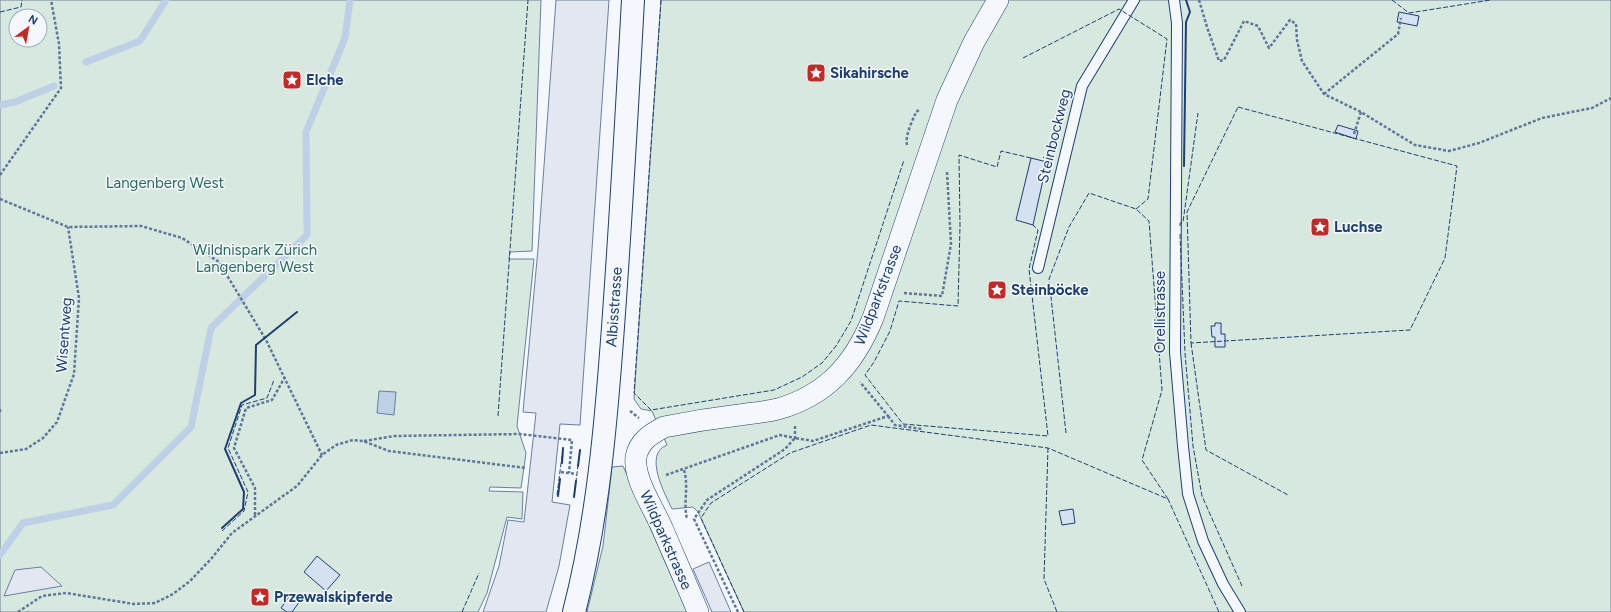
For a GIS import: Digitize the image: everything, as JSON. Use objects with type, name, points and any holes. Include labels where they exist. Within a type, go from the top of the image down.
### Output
[{"type":"main road","name":"Albisstrasse","points":[[574,612],[584,574],[592,528],[607,406],[619,244],[633,0]]},
{"type":"street","name":"Wildparkstrasse","points":[[698,612],[640,480],[636,466],[636,456],[639,447],[652,433],[664,427],[777,409],[795,402],[826,385],[847,365],[865,337],[882,292],[947,100],[974,42],[998,0]]},
{"type":"lane","name":"Steinbockweg","points":[[1038,268],[1082,86],[1134,0]]},
{"type":"lane","name":"Orellistrasse","points":[[1174,0],[1177,23],[1174,352],[1188,494],[1203,541],[1223,584],[1240,612]]},
{"type":"path","points":[[0,175],[61,88],[59,44],[51,0]]},
{"type":"path","points":[[1199,0],[1206,27],[1219,61],[1224,60],[1244,21],[1258,26],[1269,48],[1290,20],[1296,24],[1297,40],[1302,61],[1324,94],[1361,112],[1415,145],[1449,151],[1479,143],[1542,118],[1592,108],[1611,98]]},
{"type":"path","points":[[1324,94],[1398,34],[1401,18]]},
{"type":"path","points":[[1354,134],[1361,112]]},
{"type":"path","points":[[882,292],[942,296],[951,244],[947,168]]},
{"type":"path","points":[[0,199],[68,227],[141,226],[182,238],[219,262],[266,340],[322,455]]},
{"type":"path","name":"Wisentweg","points":[[0,453],[26,449],[43,438],[57,422],[74,374],[79,298],[68,227]]},
{"type":"path","points":[[847,365],[895,425],[922,429]]},
{"type":"path","points":[[256,516],[255,488],[234,448],[246,408],[272,400],[285,377]]},
{"type":"path","points":[[738,612],[694,519],[707,500],[785,449],[795,438],[795,402]]},
{"type":"path","points":[[0,407],[0,412]]},
{"type":"path","points":[[666,475],[684,470],[780,435],[813,441],[888,416]]},
{"type":"path","points":[[18,612],[42,596],[66,593],[134,604],[155,603],[173,594],[190,581],[211,559],[232,533],[297,486],[322,455],[336,446],[353,440],[363,441],[394,436],[520,434],[572,440],[568,473]]},
{"type":"path","points":[[363,441],[389,451],[526,468]]},
{"type":"path","points":[[684,470],[686,478],[685,509],[687,519]]},
{"type":"path","points":[[561,472],[577,474]]},
{"type":"green space","name":"Langenberg West","points":[[0,0],[541,0],[532,251],[510,252],[509,259],[534,259],[517,426],[526,453],[521,488],[490,487],[489,491],[523,492],[522,519],[507,517],[487,593],[478,612],[0,612]]},
{"type":"green space","points":[[661,0],[1611,0],[1611,612],[744,612],[698,512],[693,507],[672,509],[661,485],[656,465],[660,450],[667,445],[652,411],[641,409],[634,399]]},
{"type":"green space","points":[[623,466],[687,612],[587,612],[603,546],[612,467]]},
{"type":"shaded area","points":[[556,0],[609,0],[580,425],[560,424],[552,502],[570,505],[559,566],[546,612],[483,612],[499,566],[508,520],[524,522],[536,413],[523,412],[538,249]]},
{"type":"shaded area","points":[[709,562],[731,612],[712,612],[693,569]]},
{"type":"shaded area","points":[[41,567],[62,586],[4,596],[15,570]]},
{"type":"water","points":[[379,391],[396,392],[394,415],[377,413]]},
{"type":"building","points":[[1399,12],[1419,16],[1417,26],[1397,22]]},
{"type":"building","points":[[1338,125],[1358,131],[1356,139],[1335,132]]},
{"type":"building","points":[[1031,158],[1047,162],[1033,225],[1016,220]]},
{"type":"building","points":[[1215,323],[1221,323],[1221,334],[1225,334],[1225,347],[1215,347],[1215,337],[1212,337],[1211,326],[1215,326]]},
{"type":"building","points":[[1073,509],[1075,523],[1062,525],[1059,511]]},
{"type":"building","points":[[317,556],[340,575],[326,591],[304,572]]},
{"type":"building","points":[[291,594],[300,601],[292,612],[287,612],[281,608]]},
{"type":"waterway","points":[[86,62],[140,41],[166,0]]},
{"type":"waterway","points":[[0,555],[23,523],[113,505],[191,427],[211,328],[307,235],[306,132],[345,38],[350,0]]},
{"type":"waterway","points":[[0,105],[15,102],[54,86]]},
{"type":"fence","points":[[0,12],[21,7],[22,0]]},
{"type":"fence","points":[[498,416],[528,0]]},
{"type":"fence","points":[[661,0],[634,393],[651,410],[774,390],[802,377],[822,363],[836,346],[851,321],[904,160]]},
{"type":"fence","points":[[1392,0],[1409,13],[1491,0]]},
{"type":"fence","points":[[1023,58],[1119,9],[1167,39],[1148,199],[1136,209]]},
{"type":"fence","points":[[1238,107],[1457,166],[1445,258],[1410,330],[1191,343],[1187,212],[1238,107]]},
{"type":"fence","points":[[1180,226],[1180,223],[1183,222],[1198,113]]},
{"type":"fence","points":[[1031,158],[1001,151],[997,167],[959,155],[960,226],[958,306],[899,301],[890,331],[874,362],[865,375],[903,424],[1048,436],[1029,269],[1038,230],[1033,225]]},
{"type":"fence","points":[[1066,433],[1049,279],[1069,227],[1089,193],[1136,209],[1149,221],[1162,390],[1142,460],[1168,499]]},
{"type":"fence","points":[[1180,234],[1185,353],[1193,446],[1202,496],[1242,586]]},
{"type":"fence","points":[[1191,343],[1206,450],[1288,495]]},
{"type":"fence","points":[[222,531],[244,511],[248,492],[228,448],[242,405],[267,398],[274,380]]},
{"type":"fence","points":[[744,612],[701,518],[711,503],[790,453],[871,425],[1048,448],[1168,499],[1219,612]]},
{"type":"fence","points":[[557,495],[563,448]]},
{"type":"fence","points":[[1048,448],[1044,579],[1057,612]]},
{"type":"fence","points":[[574,497],[580,450]]},
{"type":"fence","points":[[462,612],[479,573]]},
{"type":"wall","points":[[1184,166],[1186,22],[1190,12],[1186,0]]},
{"type":"wall","points":[[222,528],[243,509],[244,492],[225,449],[241,403],[255,395],[256,345],[297,312]]},
{"type":"wall","points":[[562,463],[563,448]]},
{"type":"wall","points":[[578,466],[580,450]]},
{"type":"wall","points":[[558,496],[560,479]]},
{"type":"wall","points":[[574,497],[576,481]]},
{"type":"place","name":"Sikahirsche","points":[[816,73]]},
{"type":"place","name":"Elche","points":[[292,80]]},
{"type":"place","name":"Luchse","points":[[1320,227]]},
{"type":"place","name":"Steinböcke","points":[[997,290]]},
{"type":"place","name":"Przewalskipferde","points":[[260,597]]},
{"type":"park label","name":"Wildnispark Zürich Langenberg West","points":[[255,258]]}]
